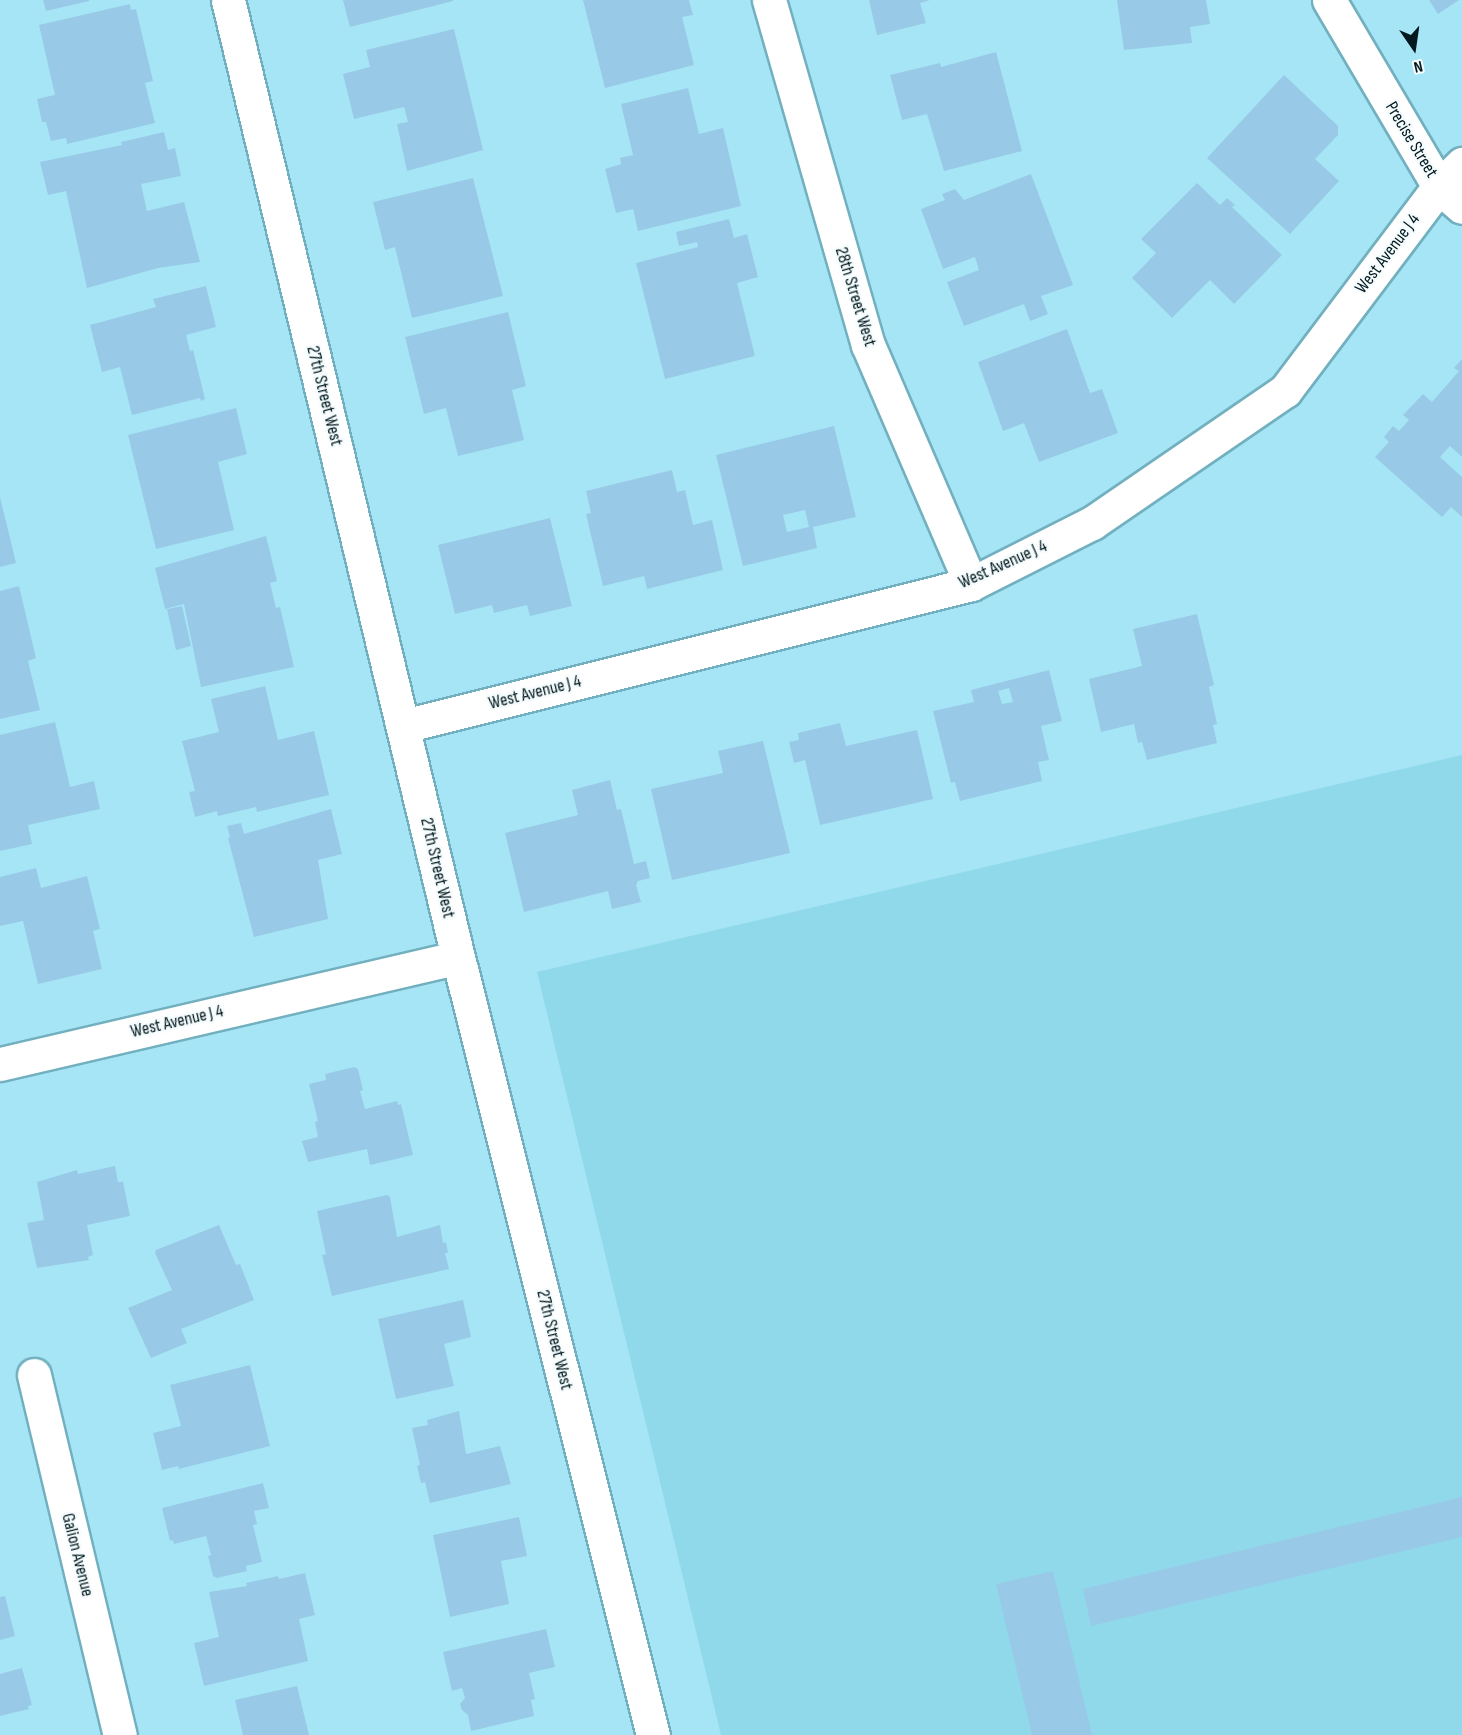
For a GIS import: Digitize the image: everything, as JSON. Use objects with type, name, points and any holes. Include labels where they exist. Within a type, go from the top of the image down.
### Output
[{"type":"street","name":"27th Street West","points":[[228,0],[458,957],[653,1735]]},
{"type":"street","name":"28th Street West","points":[[769,0],[868,345],[971,584]]},
{"type":"street","name":"Precise Street","points":[[1329,0],[1451,197]]},
{"type":"street","name":"West Avenue J 4","points":[[404,726],[971,584],[1092,524],[1285,391],[1451,197],[1462,164]]},
{"type":"street","name":"West Avenue J 4","points":[[0,1064],[458,957]]},
{"type":"street","name":"Galion Avenue","points":[[34,1375],[120,1735]]},
{"type":"shaded area","points":[[1462,755],[1462,1735],[721,1735],[537,972]]},
{"type":"building","points":[[43,0],[89,0],[89,1],[46,11]]},
{"type":"building","points":[[343,0],[453,0],[453,1],[350,27]]},
{"type":"building","points":[[583,0],[689,0],[693,15],[682,17],[694,65],[605,88]]},
{"type":"building","points":[[869,0],[930,0],[920,3],[926,23],[877,35]]},
{"type":"building","points":[[1117,0],[1206,0],[1210,24],[1190,27],[1192,43],[1124,50]]},
{"type":"building","points":[[1429,0],[1459,0],[1438,14]]},
{"type":"building","points":[[130,4],[131,10],[136,9],[153,81],[145,83],[155,123],[67,144],[66,138],[51,141],[46,122],[42,122],[37,99],[55,95],[39,25]]},
{"type":"building","points":[[454,29],[483,150],[407,171],[397,124],[408,122],[404,107],[354,119],[343,74],[370,67],[366,50]]},
{"type":"building","points":[[996,52],[1022,151],[944,171],[927,114],[902,120],[890,75],[940,63],[941,67]]},
{"type":"building","points":[[1284,75],[1338,126],[1338,135],[1315,159],[1339,181],[1290,234],[1207,158]]},
{"type":"building","points":[[688,88],[699,134],[723,128],[741,206],[638,231],[633,209],[616,213],[605,169],[621,164],[620,158],[633,155],[621,104]]},
{"type":"building","points":[[164,132],[168,150],[175,148],[181,176],[141,184],[147,211],[184,202],[200,262],[158,268],[87,288],[66,191],[48,195],[40,162],[122,145],[121,142]]},
{"type":"building","points":[[1031,174],[1073,285],[1041,296],[1048,314],[1030,321],[1024,304],[964,326],[947,282],[979,270],[975,257],[943,269],[921,209],[945,200],[942,194],[955,189],[964,200]]},
{"type":"building","points":[[473,178],[503,296],[412,318],[395,247],[385,250],[373,202]]},
{"type":"building","points":[[1197,183],[1220,205],[1227,198],[1235,205],[1232,207],[1282,255],[1234,304],[1210,280],[1172,318],[1132,278],[1156,253],[1141,239]]},
{"type":"building","points":[[729,219],[734,238],[747,234],[758,277],[737,283],[755,356],[665,379],[636,263],[698,247],[697,242],[679,246],[676,232]]},
{"type":"building","points":[[206,286],[216,327],[186,335],[190,351],[193,350],[205,399],[201,401],[200,398],[132,415],[120,367],[102,372],[90,325],[156,307],[153,299]]},
{"type":"building","points":[[508,312],[526,386],[512,390],[524,440],[458,456],[446,408],[424,414],[405,337]]},
{"type":"building","points":[[1067,329],[1090,393],[1102,389],[1118,433],[1039,462],[1024,423],[1003,431],[978,362]]},
{"type":"building","points":[[1462,359],[1462,457],[1450,446],[1440,457],[1462,477],[1462,517],[1451,507],[1442,517],[1375,457],[1389,442],[1384,437],[1393,426],[1399,431],[1409,420],[1403,415],[1423,394],[1432,402],[1459,371],[1454,368]]},
{"type":"building","points":[[236,408],[247,454],[218,462],[234,530],[156,549],[128,435]]},
{"type":"building","points":[[834,426],[856,517],[813,527],[817,548],[743,566],[716,455]],"holes":[[[805,510],[809,527],[787,532],[783,515]]]},
{"type":"building","points":[[672,470],[677,492],[685,490],[693,525],[712,520],[723,570],[647,589],[644,576],[603,586],[586,514],[591,513],[586,491]]},
{"type":"building","points":[[0,497],[16,563],[0,567]]},
{"type":"building","points":[[550,518],[572,606],[530,616],[527,605],[494,613],[492,605],[455,614],[438,545]]},
{"type":"building","points":[[266,536],[277,581],[270,583],[276,608],[280,607],[294,667],[201,687],[184,604],[165,609],[155,568]]},
{"type":"building","points":[[19,586],[36,658],[28,661],[40,710],[0,719],[0,591]]},
{"type":"building","points":[[182,606],[191,646],[176,650],[167,609]]},
{"type":"building","points":[[1197,614],[1214,685],[1209,687],[1217,724],[1213,725],[1217,743],[1147,760],[1142,742],[1138,743],[1134,724],[1101,732],[1089,679],[1142,666],[1133,629]]},
{"type":"building","points":[[1049,670],[1062,721],[1041,726],[1049,760],[1038,762],[1042,781],[960,801],[955,782],[951,783],[933,711],[974,702],[971,690]],"holes":[[[1009,688],[1013,702],[1002,704],[998,691]]]},
{"type":"building","points":[[265,686],[278,740],[314,731],[329,795],[257,812],[256,807],[218,816],[217,811],[195,817],[189,792],[195,791],[182,741],[219,732],[211,699]]},
{"type":"building","points":[[55,722],[70,787],[94,781],[100,809],[28,825],[32,844],[0,851],[0,735]]},
{"type":"building","points":[[840,723],[846,746],[917,730],[933,799],[820,825],[805,760],[794,763],[789,742],[799,740],[798,733]]},
{"type":"building","points":[[763,741],[790,853],[672,880],[651,789],[723,773],[718,751]]},
{"type":"building","points":[[610,780],[617,810],[621,809],[634,864],[646,861],[650,878],[638,881],[636,885],[641,902],[612,909],[608,891],[524,912],[505,833],[578,815],[572,790]]},
{"type":"building","points":[[331,809],[342,854],[318,860],[328,919],[254,937],[228,838],[230,837],[227,826],[241,823],[244,834]]},
{"type":"building","points":[[36,868],[41,888],[87,876],[100,929],[93,931],[102,969],[38,984],[23,921],[0,926],[0,877]]},
{"type":"building","points":[[354,1067],[358,1069],[363,1090],[360,1091],[365,1109],[397,1101],[398,1105],[401,1104],[413,1155],[370,1165],[367,1149],[308,1162],[302,1141],[318,1137],[315,1122],[318,1121],[309,1084],[326,1080],[325,1074]]},
{"type":"building","points":[[115,1166],[118,1182],[123,1182],[130,1216],[87,1225],[93,1255],[88,1257],[89,1260],[37,1268],[27,1223],[44,1220],[37,1182],[77,1170],[78,1174]]},
{"type":"building","points":[[387,1195],[390,1197],[397,1237],[440,1225],[443,1243],[446,1242],[448,1253],[445,1253],[449,1269],[332,1296],[322,1255],[326,1254],[317,1211]]},
{"type":"building","points":[[219,1225],[236,1265],[240,1264],[254,1300],[181,1329],[187,1343],[151,1358],[128,1308],[172,1290],[155,1253],[156,1250]]},
{"type":"building","points":[[463,1300],[471,1337],[444,1344],[454,1386],[396,1399],[378,1319]]},
{"type":"building","points":[[250,1365],[270,1446],[179,1469],[178,1466],[162,1470],[153,1433],[181,1426],[170,1385]]},
{"type":"building","points":[[459,1411],[466,1454],[500,1446],[511,1484],[430,1503],[425,1482],[421,1483],[417,1466],[420,1465],[412,1428],[428,1425],[427,1420]]},
{"type":"building","points":[[263,1483],[269,1508],[254,1511],[257,1524],[253,1525],[262,1562],[246,1566],[247,1571],[217,1578],[213,1576],[206,1536],[174,1544],[173,1540],[170,1541],[162,1508]]},
{"type":"building","points":[[1462,1497],[1462,1537],[1091,1626],[1083,1589]]},
{"type":"building","points":[[519,1517],[527,1556],[501,1561],[509,1604],[450,1617],[433,1535]]},
{"type":"building","points":[[1053,1571],[1092,1735],[1032,1735],[996,1584]]},
{"type":"building","points":[[305,1573],[315,1615],[299,1619],[308,1661],[204,1686],[194,1643],[219,1637],[209,1592],[247,1586],[246,1583],[278,1576],[279,1579]]},
{"type":"building","points":[[5,1596],[15,1636],[0,1640],[0,1597]]},
{"type":"building","points":[[546,1629],[555,1667],[529,1673],[535,1699],[531,1700],[534,1716],[471,1731],[468,1715],[462,1710],[460,1704],[465,1698],[462,1688],[452,1691],[443,1652]]},
{"type":"building","points":[[22,1668],[32,1705],[28,1706],[29,1709],[0,1716],[0,1674]]},
{"type":"building","points":[[297,1686],[309,1735],[243,1735],[235,1700]]}]
